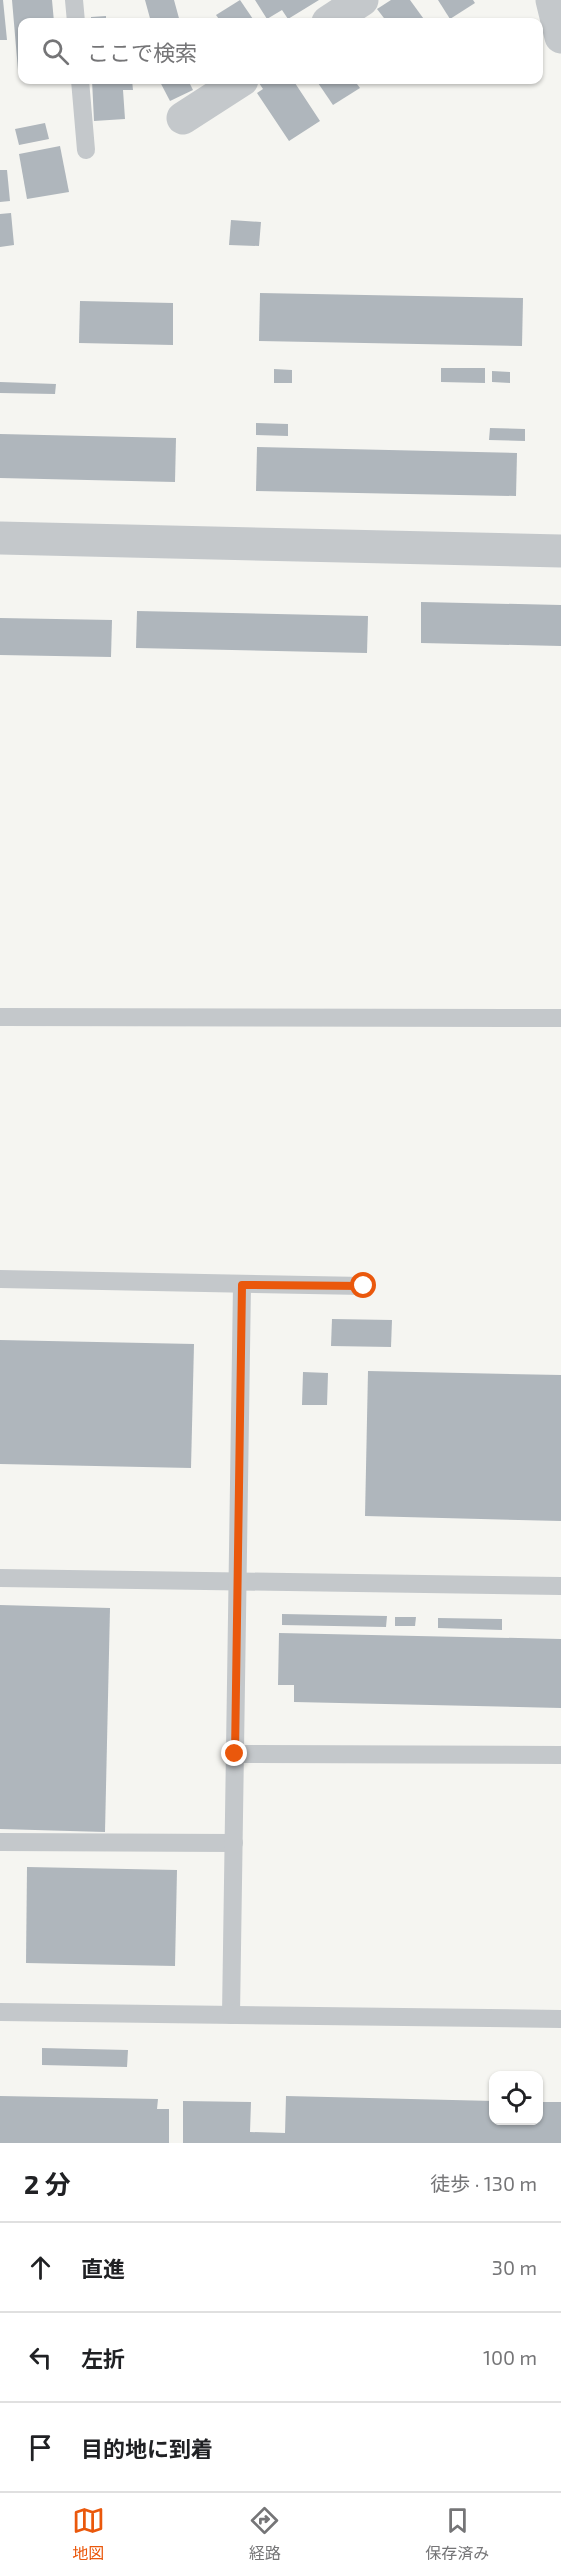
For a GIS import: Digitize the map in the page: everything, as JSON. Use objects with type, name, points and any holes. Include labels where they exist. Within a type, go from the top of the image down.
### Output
[{"type":"street","points":[[334,18],[362,0]]},
{"type":"street","points":[[183,118],[236,84]]},
{"type":"street","points":[[0,538],[561,551]]},
{"type":"lane","points":[[74,0],[76,18]]},
{"type":"lane","points":[[80,84],[86,150]]},
{"type":"lane","points":[[0,1017],[561,1018]]},
{"type":"lane","points":[[0,1279],[364,1286]]},
{"type":"lane","points":[[231,2015],[242,1285]]},
{"type":"lane","points":[[0,1578],[561,1586]]},
{"type":"lane","points":[[235,1754],[561,1755]]},
{"type":"lane","points":[[0,1842],[234,1844]]},
{"type":"lane","points":[[0,2012],[561,2019]]},
{"type":"building","points":[[0,0],[3,0],[7,40],[0,40]]},
{"type":"building","points":[[12,0],[52,0],[54,18],[18,18],[18,70]]},
{"type":"building","points":[[145,0],[174,0],[179,18],[150,18]]},
{"type":"building","points":[[240,0],[252,18],[218,18],[216,15]]},
{"type":"building","points":[[255,0],[319,0],[290,18],[282,10],[266,18]]},
{"type":"building","points":[[391,0],[410,0],[423,18],[384,18],[377,9]]},
{"type":"building","points":[[438,0],[473,0],[475,3],[449,18]]},
{"type":"building","points":[[92,84],[132,84],[133,90],[123,90],[125,119],[94,121]]},
{"type":"building","points":[[161,84],[190,84],[193,90],[170,101]]},
{"type":"building","points":[[260,84],[296,84],[320,121],[289,141],[257,93],[263,89]]},
{"type":"building","points":[[319,84],[357,84],[360,88],[333,105]]},
{"type":"building","points":[[45,123],[49,139],[19,145],[15,129]]},
{"type":"building","points":[[60,146],[69,192],[27,199],[19,154]]},
{"type":"building","points":[[0,170],[7,170],[10,201],[0,202]]},
{"type":"building","points":[[11,213],[14,245],[0,247],[0,214]]},
{"type":"building","points":[[231,220],[261,222],[259,246],[229,245]]},
{"type":"building","points":[[260,293],[523,298],[522,346],[259,341]]},
{"type":"building","points":[[80,301],[173,303],[173,345],[79,343]]},
{"type":"building","points":[[441,368],[485,368],[485,383],[441,382]]},
{"type":"building","points":[[274,369],[292,370],[292,383],[274,383]]},
{"type":"building","points":[[492,371],[510,372],[510,383],[492,382]]},
{"type":"building","points":[[0,382],[56,384],[55,394],[0,393]]},
{"type":"building","points":[[256,423],[288,424],[288,436],[256,435]]},
{"type":"building","points":[[490,428],[525,429],[525,441],[489,440]]},
{"type":"building","points":[[0,434],[176,438],[175,482],[0,478]]},
{"type":"building","points":[[257,447],[517,453],[516,496],[256,491]]},
{"type":"building","points":[[421,602],[561,605],[561,646],[421,643]]},
{"type":"building","points":[[137,611],[368,616],[367,653],[136,648]]},
{"type":"building","points":[[0,618],[112,620],[111,657],[0,655]]},
{"type":"building","points":[[332,1319],[392,1320],[391,1347],[331,1346]]},
{"type":"building","points":[[0,1340],[194,1344],[191,1468],[0,1464]]},
{"type":"building","points":[[368,1371],[561,1375],[561,1521],[365,1516]]},
{"type":"building","points":[[303,1372],[328,1373],[327,1405],[302,1405]]},
{"type":"building","points":[[0,1605],[110,1608],[105,1832],[0,1829]]},
{"type":"building","points":[[282,1614],[387,1616],[386,1627],[282,1625]]},
{"type":"building","points":[[395,1617],[416,1617],[415,1626],[395,1626]]},
{"type":"building","points":[[438,1618],[502,1619],[502,1630],[438,1628]]},
{"type":"building","points":[[279,1633],[561,1639],[561,1708],[294,1702],[294,1685],[278,1685]]},
{"type":"building","points":[[27,1867],[177,1870],[175,1966],[26,1963]]},
{"type":"building","points":[[42,2048],[128,2050],[127,2067],[42,2065]]},
{"type":"building","points":[[0,2096],[158,2099],[157,2109],[169,2109],[169,2143],[0,2143]]},
{"type":"building","points":[[286,2096],[489,2101],[489,2125],[543,2125],[543,2102],[561,2102],[561,2143],[183,2143],[183,2101],[251,2102],[250,2132],[285,2133]]},
{"type":"route","points":[[235,1754],[242,1285],[364,1286]]}]
